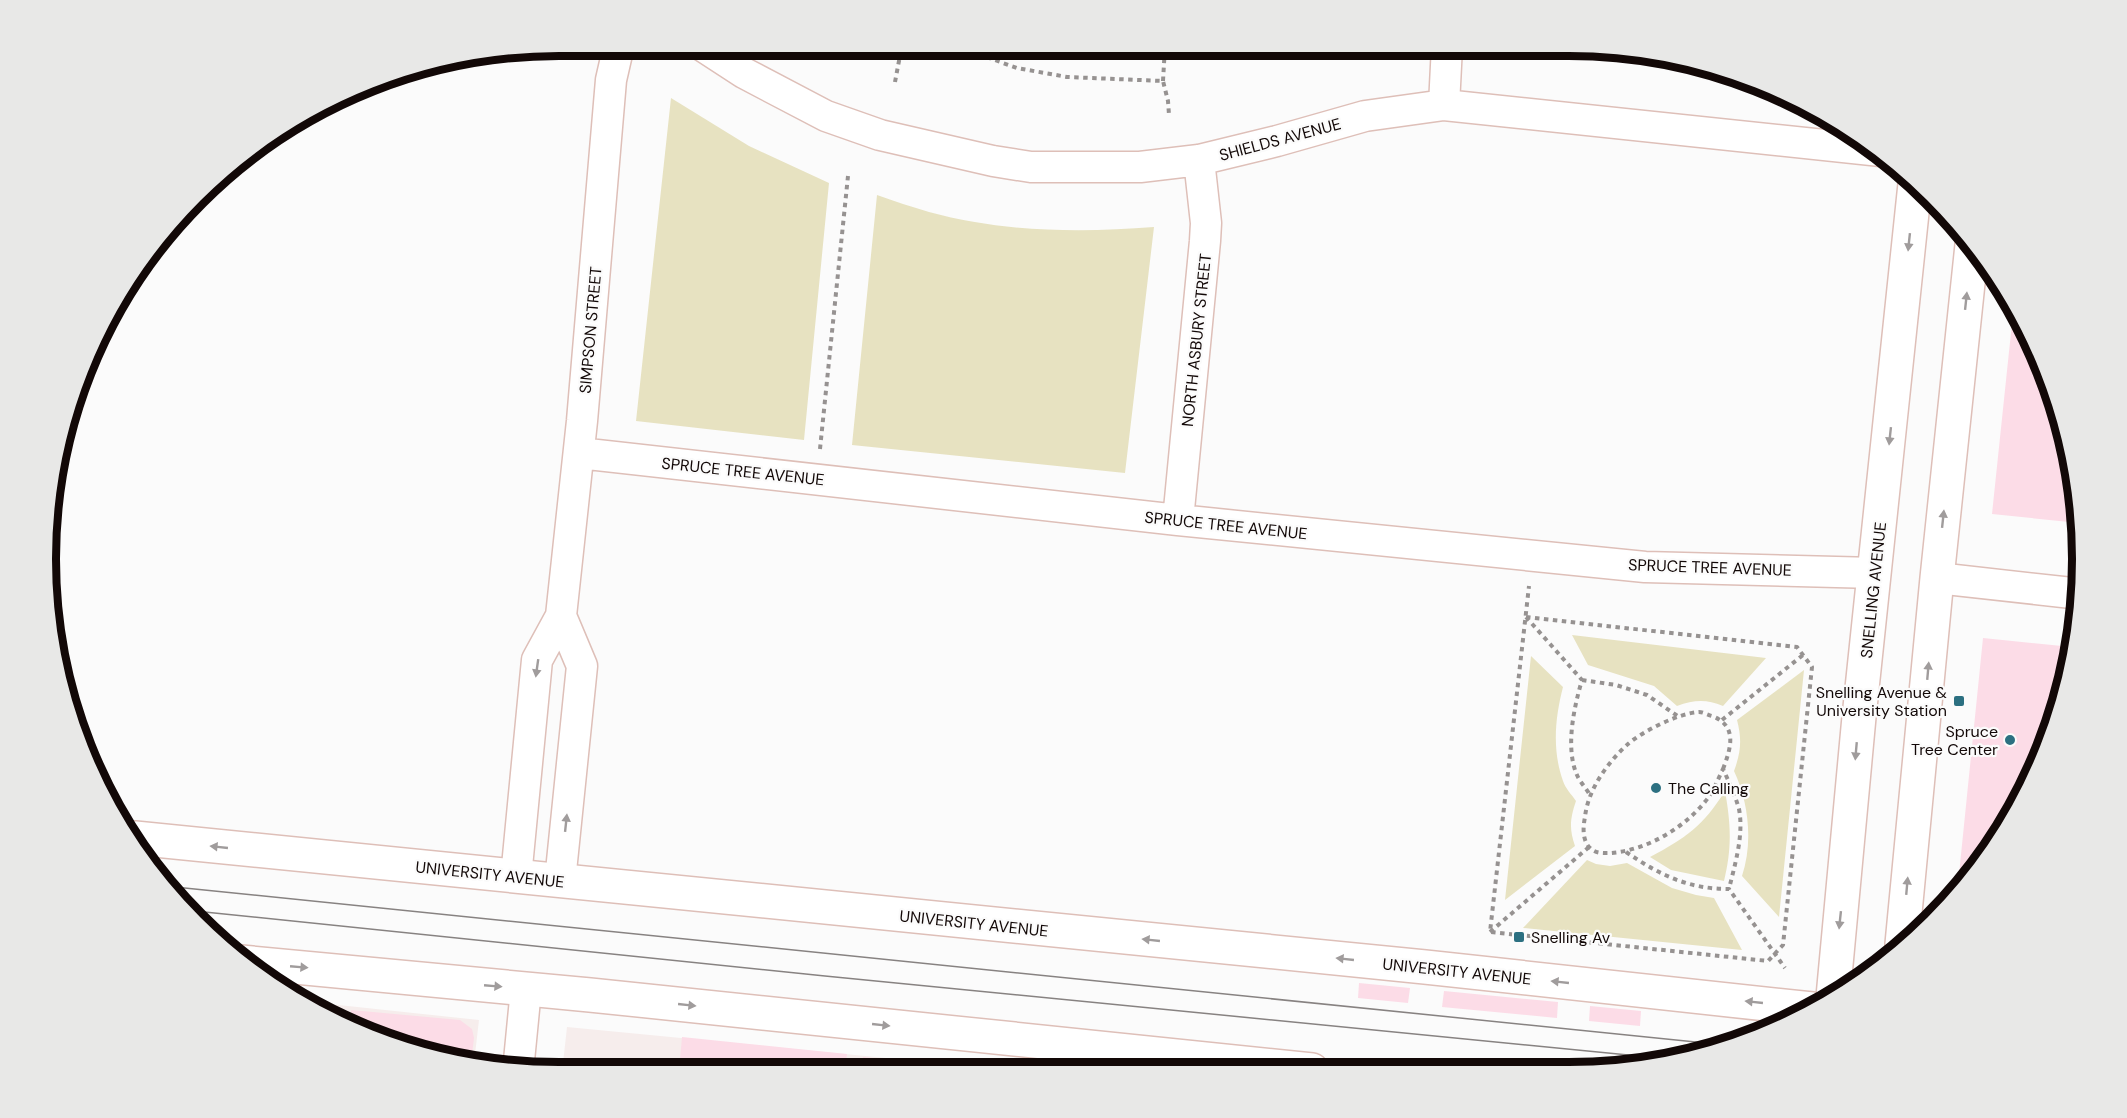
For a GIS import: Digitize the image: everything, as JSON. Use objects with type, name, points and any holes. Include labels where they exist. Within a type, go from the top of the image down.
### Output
[{"type":"main road","name":"SNELLING AVENUE","points":[[1834,986],[1915,194]]},
{"type":"main road","points":[[1903,935],[1971,257]]},
{"type":"main road","name":"UNIVERSITY AVENUE","points":[[140,838],[1425,967],[1797,1007]]},
{"type":"main road","points":[[260,964],[526,989],[1172,1062]]},
{"type":"street","name":"SIMPSON STREET","points":[[516,877],[537,660],[561,616],[579,453],[611,80],[616,56]]},
{"type":"street","name":"SHIELDS AVENUE","points":[[718,56],[744,73],[826,116],[880,135],[993,161],[1031,167],[1140,167],[1199,160],[1365,116],[1444,105],[1860,149]]},
{"type":"street","points":[[1444,105],[1446,56]]},
{"type":"street","name":"NORTH ASBURY STREET","points":[[1178,520],[1205,241],[1206,223],[1199,160]]},
{"type":"street","name":"SPRUCE TREE AVENUE","points":[[579,453],[1178,520],[1532,556],[1674,568],[1836,570],[1875,573]]},
{"type":"street","points":[[1937,578],[2070,593]]},
{"type":"street","name":"SIMPSON STREET","points":[[560,881],[582,666],[561,616]]},
{"type":"street","points":[[519,1060],[526,989]]},
{"type":"path","points":[[895,82],[900,56]]},
{"type":"path","points":[[984,56],[1017,68],[1057,75],[1163,81]]},
{"type":"path","points":[[1164,56],[1163,81],[1169,115]]},
{"type":"path","points":[[820,449],[848,176]]},
{"type":"path","points":[[1490,932],[1532,556]]},
{"type":"path","points":[[1490,932],[1768,961],[1784,945],[1812,666],[1797,647],[1526,616]]},
{"type":"path","points":[[1526,616],[1582,680],[1616,685],[1647,695],[1679,717]]},
{"type":"path","points":[[1722,720],[1803,655]]},
{"type":"path","points":[[1582,680],[1573,711],[1572,748],[1576,774],[1590,795]]},
{"type":"path","points":[[1700,712],[1722,720],[1730,732],[1729,754],[1709,797],[1685,822],[1652,843],[1626,852],[1600,854],[1589,847],[1583,834],[1590,795],[1607,766],[1629,743],[1650,730],[1679,717],[1700,712]]},
{"type":"path","points":[[1723,769],[1739,811],[1739,840],[1729,889],[1776,952],[1785,968]]},
{"type":"path","points":[[1490,932],[1589,847]]},
{"type":"path","points":[[1626,852],[1652,869],[1674,879],[1707,889],[1729,889]]},
{"type":"shaded area","points":[[671,98],[749,146],[829,183],[804,440],[636,421]]},
{"type":"shaded area","points":[[877,195],[929,212],[984,224],[1069,230],[1154,227],[1125,473],[852,445]]},
{"type":"shaded area","points":[[1572,635],[1766,658],[1723,706],[1700,701],[1677,706],[1654,686],[1588,665]]},
{"type":"shaded area","points":[[1531,656],[1563,687],[1558,710],[1556,746],[1563,781],[1576,801],[1571,824],[1575,846],[1505,900]]},
{"type":"shaded area","points":[[1804,670],[1779,917],[1742,876],[1748,850],[1748,823],[1743,796],[1734,771],[1740,746],[1737,720]]},
{"type":"shaded area","points":[[1725,791],[1730,836],[1724,881],[1671,870],[1650,857],[1693,830]]},
{"type":"shaded area","points":[[1587,860],[1610,866],[1627,863],[1672,888],[1714,898],[1742,950],[1523,928]]},
{"type":"shaded area","points":[[322,1003],[479,1020],[475,1055],[397,1036]]},
{"type":"shaded area","points":[[567,1027],[928,1062],[563,1062]]},
{"type":"building","points":[[2012,322],[2045,397],[2062,461],[2070,522],[1992,514]]},
{"type":"building","name":"Spruce Tree Center","points":[[1983,638],[2064,646],[2045,721],[2020,782],[1987,839],[1959,876]]},
{"type":"building","points":[[1359,983],[1410,988],[1408,1003],[1358,998]]},
{"type":"building","points":[[1444,991],[1558,1002],[1557,1018],[1442,1007]]},
{"type":"building","points":[[1590,1006],[1641,1011],[1640,1026],[1589,1021]]},
{"type":"building","points":[[351,1010],[460,1020],[472,1029],[474,1038],[472,1055],[397,1036],[351,1017]]},
{"type":"building","points":[[682,1037],[847,1054],[846,1062],[680,1062]]},
{"type":"building","points":[[863,1057],[910,1062],[863,1062]]},
{"type":"tram line","points":[[177,887],[1705,1043]]},
{"type":"tram line","points":[[200,912],[1644,1057]]},
{"type":"place","name":"Snelling Avenue & University Station","points":[[1959,701]]},
{"type":"place","name":"Spruce Tree Center","points":[[2010,740]]},
{"type":"place","name":"The Calling","points":[[1656,788]]},
{"type":"place","name":"Snelling Av","points":[[1519,937]]}]
